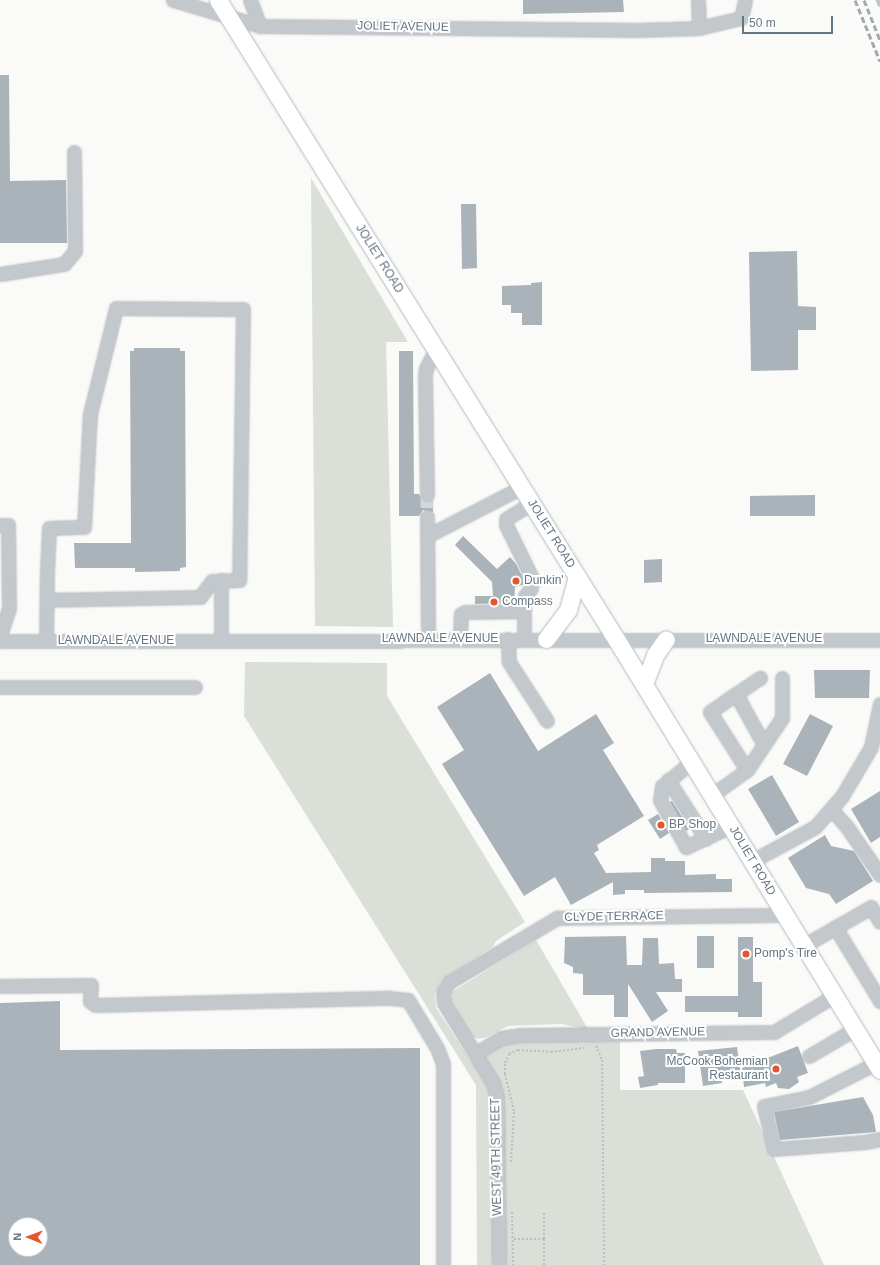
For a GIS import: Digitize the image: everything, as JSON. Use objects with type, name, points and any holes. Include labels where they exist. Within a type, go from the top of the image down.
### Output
[{"type":"main road","name":"JOLIET ROAD","points":[[218,0],[532,503],[878,1066]]},
{"type":"main road","points":[[546,639],[568,610],[577,576]]},
{"type":"main road","points":[[644,684],[655,655],[666,639]]},
{"type":"street","name":"JOLIET AVENUE","points":[[173,0],[260,26],[638,30],[699,28],[741,18],[745,0]]},
{"type":"street","points":[[250,0],[260,26]]},
{"type":"street","points":[[698,0],[699,28]]},
{"type":"street","points":[[0,274],[64,264],[75,251],[74,152]]},
{"type":"street","points":[[46,641],[47,600],[49,528],[84,527],[90,414],[116,308],[243,309],[238,580],[212,581],[200,597],[47,600]]},
{"type":"street","points":[[427,494],[425,376],[426,368],[436,349]]},
{"type":"street","points":[[427,536],[522,487]]},
{"type":"street","points":[[524,639],[525,596],[531,588],[531,576],[506,525],[506,520],[532,503]]},
{"type":"street","points":[[427,518],[428,639]]},
{"type":"street","points":[[0,525],[8,525],[9,601],[0,636]]},
{"type":"street","points":[[221,580],[221,640]]},
{"type":"street","points":[[460,639],[461,614],[464,612],[524,611]]},
{"type":"street","name":"LAWNDALE AVENUE","points":[[0,641],[428,639],[880,640]]},
{"type":"street","points":[[508,639],[509,662],[547,721]]},
{"type":"street","points":[[747,770],[710,712],[760,678]]},
{"type":"street","points":[[712,795],[747,770],[782,718],[782,678]]},
{"type":"street","points":[[0,687],[195,687]]},
{"type":"street","points":[[736,694],[764,745]]},
{"type":"street","points":[[752,861],[815,827],[842,796],[871,746],[880,704]]},
{"type":"street","points":[[692,762],[662,786],[660,800],[686,847],[706,839],[731,826]]},
{"type":"street","points":[[668,780],[706,839]]},
{"type":"street","points":[[831,809],[847,827],[880,876]]},
{"type":"street","points":[[803,946],[871,907],[880,922]]},
{"type":"street","name":"CLYDE TERRACE","points":[[443,992],[449,982],[557,918],[785,916]]},
{"type":"street","points":[[835,928],[880,1001]]},
{"type":"street","points":[[0,986],[91,985],[90,1001],[95,1005],[366,998],[408,1000],[437,1048],[443,1064],[443,1265]]},
{"type":"street","name":"WEST 49TH STREET","points":[[443,992],[444,1003],[476,1053],[492,1083],[497,1097],[500,1265]]},
{"type":"street","name":"GRAND AVENUE","points":[[476,1053],[501,1038],[520,1035],[774,1032],[834,995]]},
{"type":"street","points":[[809,1056],[855,1028]]},
{"type":"street","points":[[878,1066],[809,1098],[764,1106],[774,1149],[865,1142],[880,1139]]},
{"type":"path","points":[[592,1046],[596,1045],[600,1050],[602,1060],[604,1265]]},
{"type":"path","points":[[511,1163],[514,1111],[505,1074],[505,1063],[509,1054],[518,1050],[551,1052],[588,1047]]},
{"type":"path","points":[[512,1209],[514,1239],[513,1265]]},
{"type":"path","points":[[544,1212],[544,1265]]},
{"type":"path","points":[[514,1239],[544,1239]]},
{"type":"shaded area","points":[[311,178],[408,342],[386,342],[393,627],[315,626]]},
{"type":"shaded area","points":[[245,662],[387,663],[387,696],[525,922],[496,941],[493,947],[443,978],[435,993],[436,1008],[470,1060],[501,1040],[620,1037],[620,1090],[743,1090],[824,1265],[477,1265],[476,1085],[244,716]]},
{"type":"shaded area","points":[[536,940],[588,1029],[561,1024],[508,1026],[487,1037],[479,1039],[472,1037],[451,1000],[452,992]]},
{"type":"building","points":[[523,0],[623,0],[624,12],[523,14]]},
{"type":"building","points":[[0,75],[9,75],[10,181],[66,180],[67,243],[0,243]]},
{"type":"building","points":[[461,204],[476,204],[477,268],[462,269]]},
{"type":"building","points":[[797,251],[798,306],[816,307],[816,330],[798,330],[798,370],[751,371],[749,252]]},
{"type":"building","points":[[542,282],[542,325],[522,325],[522,313],[511,313],[511,305],[502,305],[502,286],[531,285],[531,283]]},
{"type":"building","points":[[134,348],[180,348],[180,351],[185,351],[186,567],[180,568],[180,571],[135,572],[135,568],[75,568],[74,543],[131,543],[130,351],[134,351]]},
{"type":"building","points":[[399,351],[413,351],[414,494],[419,494],[423,501],[433,499],[433,512],[423,510],[419,516],[399,516]]},
{"type":"building","points":[[815,495],[815,516],[750,516],[750,496]]},
{"type":"building","points":[[463,536],[497,569],[510,557],[516,564],[523,578],[523,585],[515,587],[514,603],[475,604],[475,596],[493,596],[492,582],[455,545]]},
{"type":"building","points":[[662,559],[662,582],[644,583],[644,560]]},
{"type":"building","points":[[814,670],[870,670],[869,698],[815,698]]},
{"type":"building","points":[[490,673],[538,751],[596,714],[614,743],[603,750],[644,816],[597,845],[599,850],[594,853],[606,873],[651,872],[651,858],[665,858],[665,861],[685,861],[685,875],[716,874],[716,879],[732,879],[732,892],[644,893],[644,890],[625,890],[625,894],[613,895],[613,882],[571,905],[555,877],[524,896],[442,764],[464,750],[437,707]]},
{"type":"building","points":[[810,714],[833,726],[807,776],[783,764]]},
{"type":"building","points":[[772,775],[799,822],[776,836],[748,789]]},
{"type":"building","points":[[880,791],[880,837],[871,843],[851,809]]},
{"type":"building","points":[[672,801],[690,829],[686,831],[670,802]]},
{"type":"building","name":"BP Shop","points":[[658,814],[669,833],[660,839],[648,820]]},
{"type":"building","points":[[825,835],[831,846],[854,851],[873,881],[836,904],[829,894],[806,888],[788,858]]},
{"type":"building","points":[[626,936],[627,965],[642,965],[643,938],[658,938],[659,964],[674,963],[675,979],[682,979],[682,992],[656,992],[668,1011],[652,1022],[628,984],[628,1017],[614,1017],[614,995],[583,995],[583,974],[573,973],[573,967],[564,963],[565,937]]},
{"type":"building","points":[[697,936],[714,936],[714,968],[697,968]]},
{"type":"building","points":[[738,937],[753,937],[753,982],[762,982],[762,1017],[738,1017],[738,1012],[685,1012],[685,996],[738,996]]},
{"type":"building","points":[[60,1001],[60,1050],[420,1048],[420,1265],[0,1265],[0,1003]]},
{"type":"building","name":"McCook Bohemian Restaurant","points":[[798,1046],[808,1073],[797,1077],[799,1082],[789,1089],[778,1088],[776,1083],[766,1087],[765,1083],[744,1087],[742,1068]]},
{"type":"building","points":[[737,1047],[741,1076],[721,1078],[722,1083],[703,1086],[698,1051]]},
{"type":"building","points":[[676,1049],[677,1053],[685,1053],[685,1083],[658,1083],[658,1085],[640,1088],[638,1077],[644,1076],[640,1051]]},
{"type":"building","points":[[863,1097],[873,1115],[876,1132],[780,1140],[774,1112]]},
{"type":"waterway","points":[[878,0],[880,5]]},
{"type":"tunnel","points":[[427,494],[427,517]]},
{"type":"railway","points":[[855,0],[880,61]]},
{"type":"railway","points":[[864,0],[880,40]]},
{"type":"place","name":"Dunkin'","points":[[516,581]]},
{"type":"place","name":"Compass","points":[[494,602]]},
{"type":"place","name":"BP Shop","points":[[661,825]]},
{"type":"place","name":"Pomp's Tire","points":[[746,954]]},
{"type":"place","name":"McCook Bohemian Restaurant","points":[[776,1069]]}]
